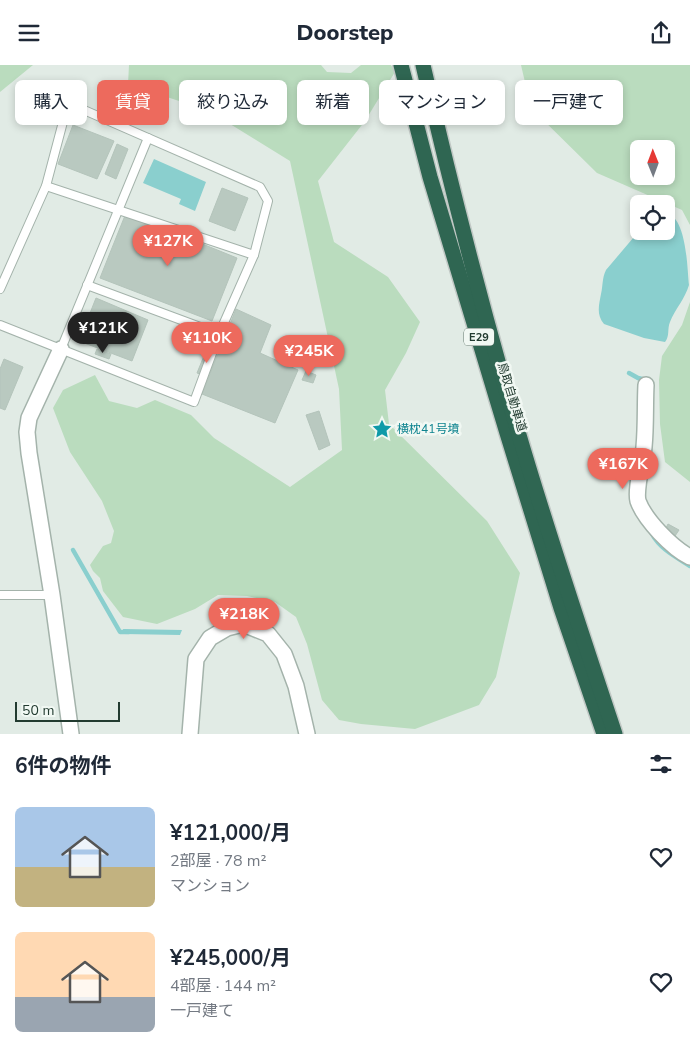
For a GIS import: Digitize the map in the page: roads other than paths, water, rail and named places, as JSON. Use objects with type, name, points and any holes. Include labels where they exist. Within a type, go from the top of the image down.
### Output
[{"type":"highway","name":"鳥取自動車道","points":[[401,65],[430,177],[567,607],[616,734]]},
{"type":"highway","name":"鳥取自動車道","points":[[423,65],[445,163],[496,353],[604,734]]},
{"type":"street","points":[[61,349],[29,418],[27,432],[71,734]]},
{"type":"street","points":[[646,385],[644,447],[637,499],[660,532],[673,546],[690,557]]},
{"type":"street","points":[[190,734],[196,659],[210,638],[227,628],[243,624],[268,634],[284,654],[296,686],[307,734]]},
{"type":"lane","points":[[0,289],[46,186],[68,103],[260,187],[268,201],[254,255],[219,334],[194,402],[0,325]]},
{"type":"lane","points":[[61,349],[148,138]]},
{"type":"lane","points":[[46,186],[254,255]]},
{"type":"lane","points":[[87,285],[219,334]]},
{"type":"lane","points":[[0,595],[52,595]]},
{"type":"water","points":[[154,159],[206,182],[195,211],[179,204],[181,199],[143,183]]},
{"type":"water","points":[[675,220],[685,244],[689,285],[670,322],[665,342],[644,338],[604,324],[600,317],[599,309],[606,270],[631,240],[675,240]]},
{"type":"water","points":[[123,629],[182,630],[180,635],[124,634]]},
{"type":"waterway","points":[[629,373],[646,380]]},
{"type":"waterway","points":[[652,534],[664,548],[690,566]]},
{"type":"waterway","points":[[73,550],[120,632],[129,632]]},
{"type":"place","name":"横枕41号墳","points":[[382,429]]}]
